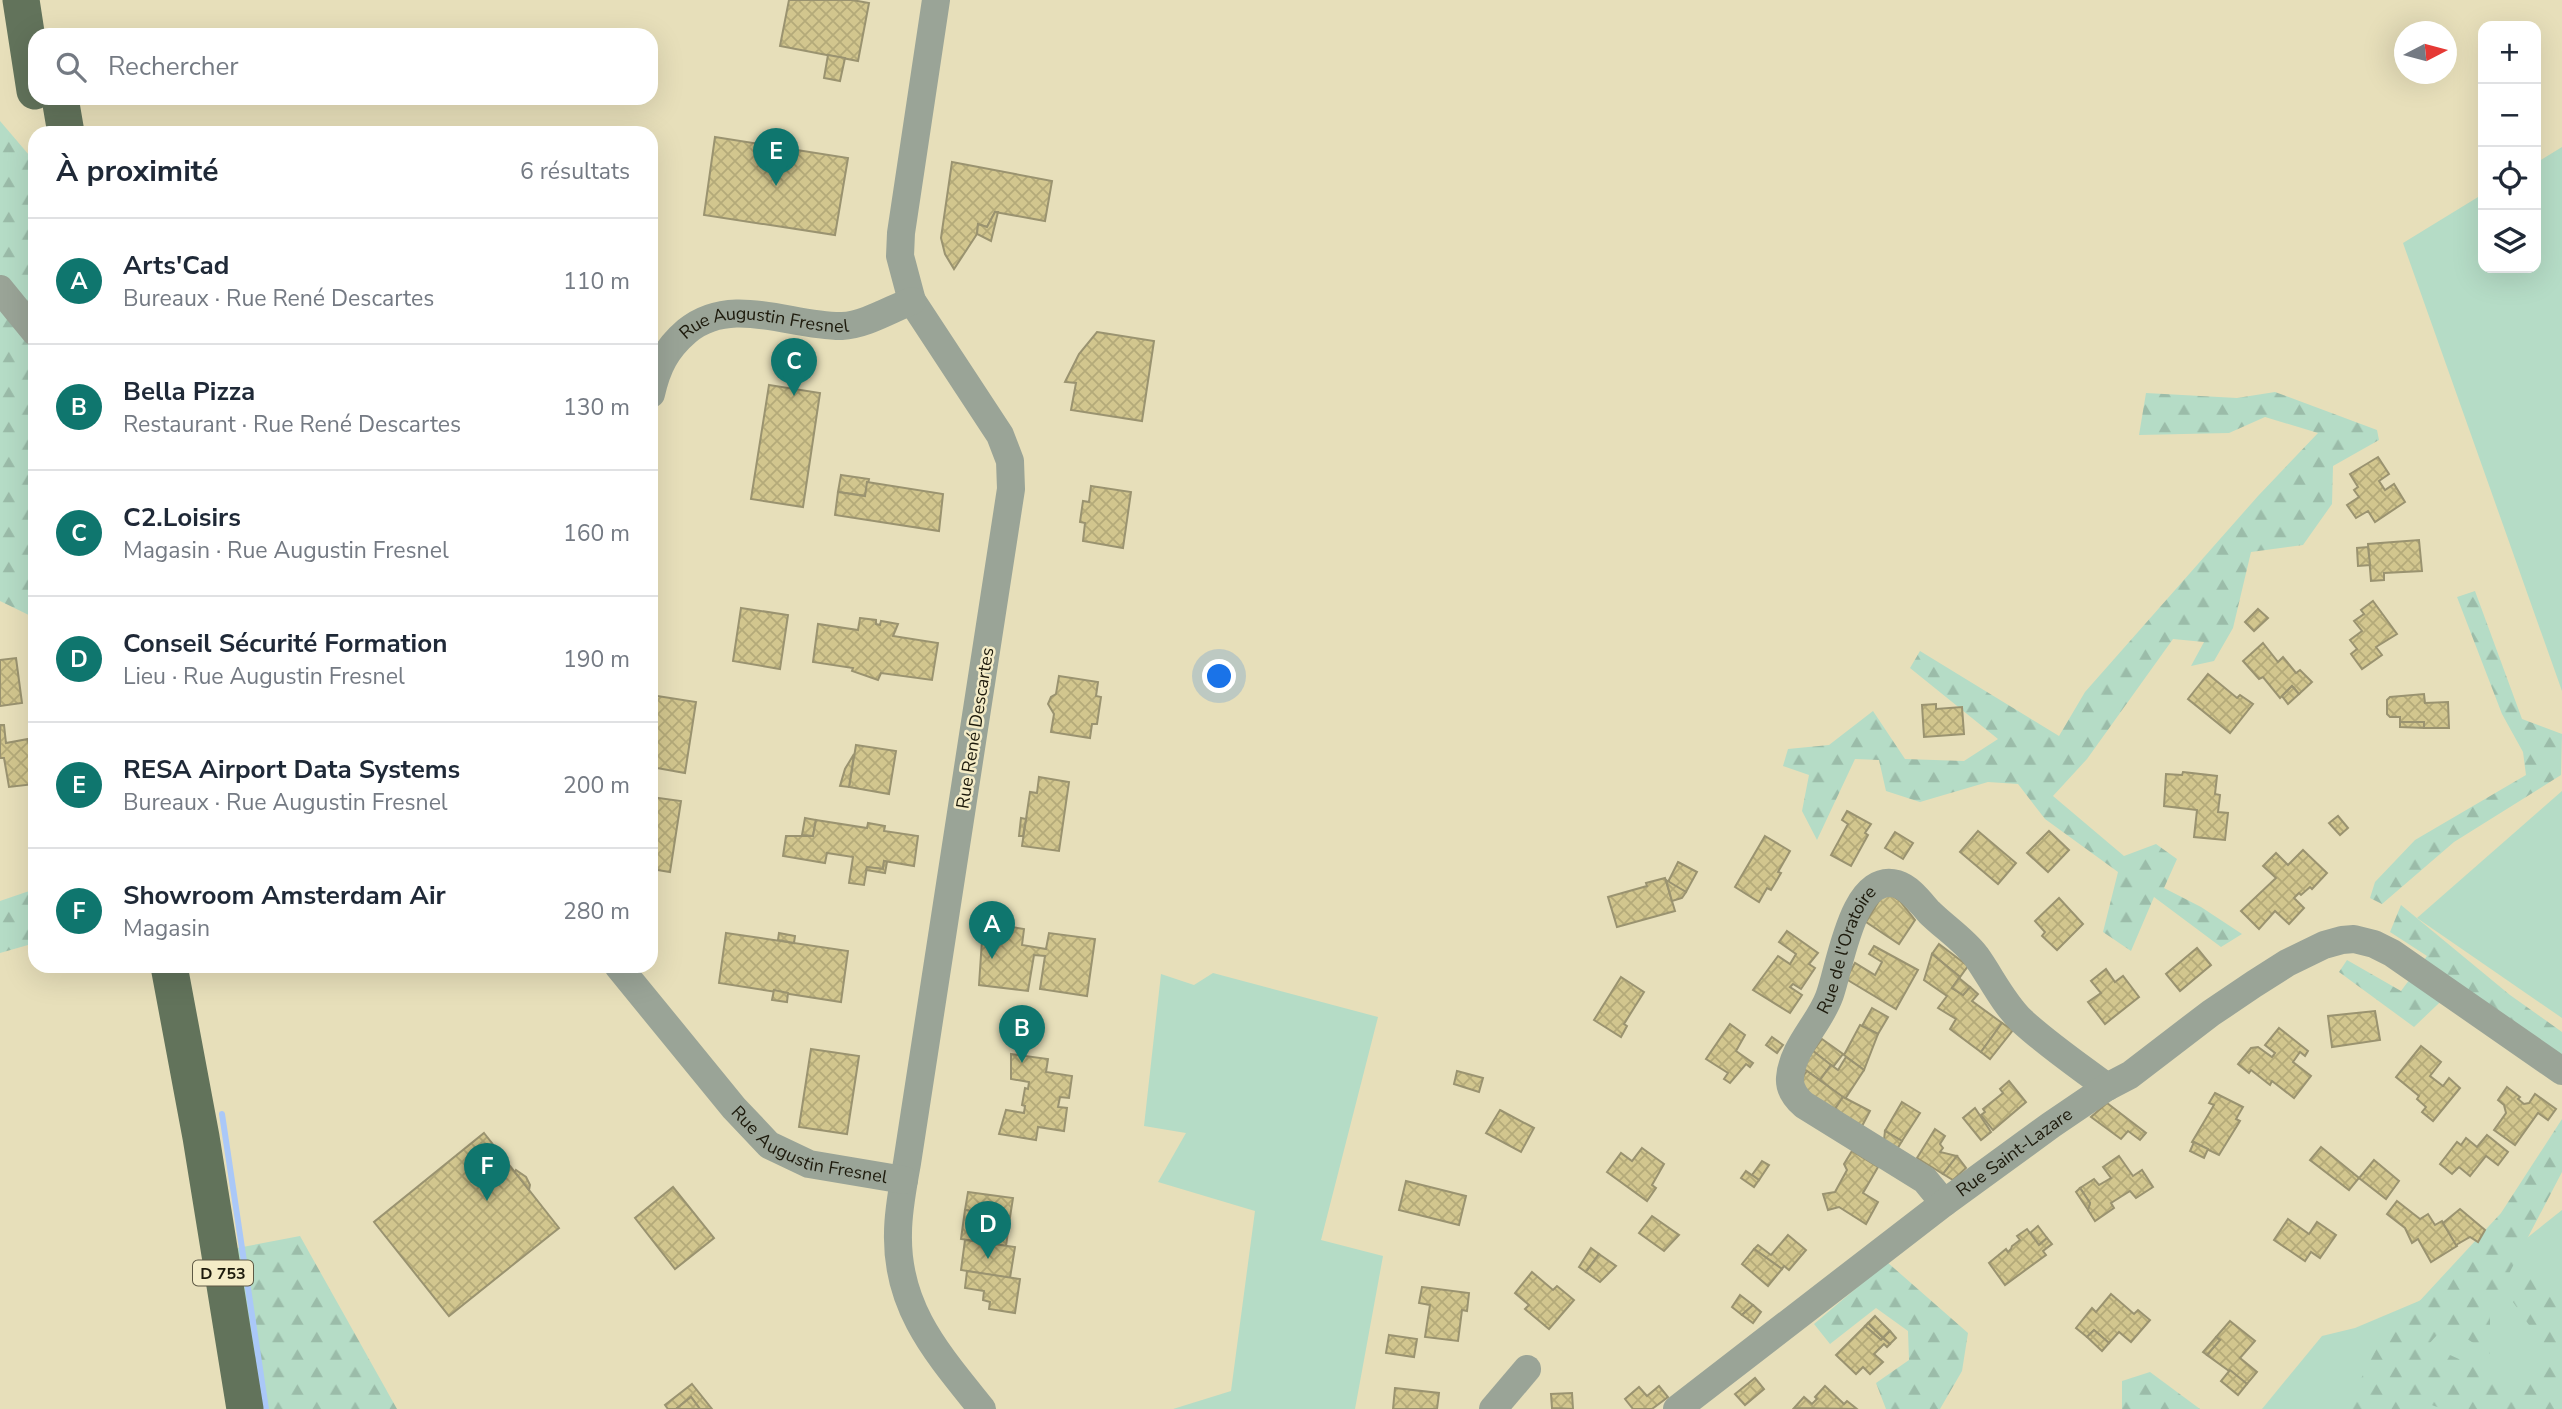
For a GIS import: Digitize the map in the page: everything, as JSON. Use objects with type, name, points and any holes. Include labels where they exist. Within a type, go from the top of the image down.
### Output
[{"type":"main road","points":[[21,0],[28,46]]},
{"type":"main road","points":[[43,0],[48,28]]},
{"type":"main road","points":[[37,105],[40,126]]},
{"type":"main road","points":[[61,105],[65,126]]},
{"type":"main road","name":"D 753","points":[[170,973],[201,1138],[245,1409]]},
{"type":"main road","name":"D 753","points":[[186,973],[194,1033],[201,1138]]},
{"type":"street","name":"Rue René Descartes","points":[[904,1180],[1011,489],[1010,461],[1000,435],[912,301],[900,256],[901,233],[936,0]]},
{"type":"street","points":[[0,289],[28,323]]},
{"type":"street","name":"Rue Augustin Fresnel","points":[[658,372],[663,356],[677,340],[707,319],[729,313],[755,314],[844,326],[912,301]]},
{"type":"street","name":"Rue de l'Oratoire","points":[[1944,1203],[1925,1180],[1804,1105],[1794,1095],[1789,1080],[1794,1061],[1830,996],[1838,959],[1858,907],[1872,889],[1882,883],[1899,885],[1911,893],[1974,953],[2022,1021],[2107,1087]]},
{"type":"street","name":"Rue Saint-Lazare","points":[[1677,1409],[1944,1203],[2107,1087],[2130,1075],[2211,1013],[2287,963],[2324,944],[2354,939],[2374,944],[2392,953],[2562,1070]]},
{"type":"street","name":"Rue Augustin Fresnel","points":[[624,973],[734,1108],[769,1145],[809,1164],[904,1180],[898,1234],[901,1274],[910,1306],[929,1342],[982,1409]]},
{"type":"street","points":[[1493,1409],[1527,1369]]},
{"type":"green space","points":[[0,121],[28,154],[28,615],[0,601]]},
{"type":"green space","points":[[2562,147],[2562,691],[2403,243],[2478,197],[2478,273],[2541,273],[2541,160]]},
{"type":"green space","points":[[2275,392],[2377,430],[2379,440],[2333,466],[2332,504],[2303,545],[2251,552],[2233,628],[2214,661],[2191,666],[2204,642],[2173,639],[2087,759],[2053,796],[2124,856],[2156,844],[2177,859],[2164,888],[2201,907],[2242,934],[2221,947],[2154,897],[2131,951],[2103,932],[2118,872],[2045,819],[2018,784],[1988,782],[1920,802],[1886,791],[1879,760],[1855,759],[1817,840],[1802,811],[1809,775],[1783,766],[1788,749],[1829,745],[1873,711],[1905,759],[1964,761],[1998,739],[1910,668],[1920,651],[2059,736],[2085,692],[2258,496],[2318,433],[2265,417],[2229,433],[2139,435],[2146,393],[2237,398]]},
{"type":"green space","points":[[2475,591],[2522,719],[2562,734],[2561,775],[2454,842],[2382,904],[2370,898],[2375,882],[2415,840],[2526,775],[2523,752],[2502,714],[2457,597]]},
{"type":"green space","points":[[2562,791],[2562,1018],[2417,918]]},
{"type":"green space","points":[[28,891],[28,945],[0,953],[0,901]]},
{"type":"green space","points":[[2401,905],[2510,995],[2562,1032],[2562,1055],[2459,984],[2414,1027],[2339,972],[2347,960],[2401,991],[2427,956],[2390,932]]},
{"type":"green space","points":[[1213,973],[1378,1017],[1321,1240],[1383,1256],[1355,1409],[1173,1409],[1231,1391],[1255,1211],[1158,1182],[1186,1133],[1144,1126],[1161,974],[1194,985]]},
{"type":"green space","points":[[2562,1119],[2562,1172],[2490,1310],[2490,1354],[2446,1325],[2428,1345],[2525,1389],[2547,1351],[2513,1302],[2528,1277],[2553,1291],[2562,1276],[2562,1375],[2554,1409],[2443,1409],[2420,1401],[2415,1409],[2345,1409],[2378,1346],[2501,1213]]},
{"type":"green space","points":[[2562,1210],[2562,1409],[2262,1409],[2322,1336],[2355,1328],[2419,1301],[2503,1257]]},
{"type":"green space","points":[[300,1236],[397,1409],[261,1409],[237,1248]]},
{"type":"green space","points":[[1887,1262],[1968,1333],[1962,1371],[1940,1409],[1886,1409],[1876,1383],[1909,1360],[1908,1331],[1876,1308],[1830,1344],[1814,1324]]},
{"type":"green space","points":[[2150,1372],[2200,1409],[2122,1409],[2122,1381]]},
{"type":"building","points":[[789,0],[852,0],[869,3],[858,61],[780,46]]},
{"type":"building","points":[[828,55],[845,58],[840,81],[824,78]]},
{"type":"building","points":[[715,137],[848,158],[835,235],[704,215]]},
{"type":"building","points":[[952,162],[1052,181],[1045,221],[995,212],[987,227],[978,224],[977,234],[954,269],[945,254],[941,238]]},
{"type":"building","points":[[995,212],[998,212],[991,241],[977,234],[978,224],[987,227]]},
{"type":"building","points":[[1097,332],[1154,341],[1142,421],[1071,410],[1076,383],[1065,382],[1079,354]]},
{"type":"building","points":[[769,385],[820,393],[803,507],[751,499]]},
{"type":"building","points":[[2378,457],[2389,474],[2379,481],[2385,490],[2394,484],[2405,502],[2375,522],[2368,511],[2356,518],[2347,505],[2359,497],[2354,490],[2358,487],[2350,474]]},
{"type":"building","points":[[841,475],[869,479],[865,496],[838,492]]},
{"type":"building","points":[[867,482],[943,494],[939,531],[835,515],[838,492],[865,496]]},
{"type":"building","points":[[1091,486],[1131,492],[1123,548],[1083,541],[1085,523],[1080,522],[1083,501],[1089,502]]},
{"type":"building","points":[[2419,540],[2422,571],[2384,573],[2384,580],[2371,581],[2368,544]]},
{"type":"building","points":[[2368,547],[2370,565],[2358,566],[2357,548]]},
{"type":"building","points":[[2373,601],[2397,634],[2376,647],[2382,655],[2362,669],[2351,654],[2357,649],[2350,640],[2362,631],[2354,621],[2364,614],[2361,610]]},
{"type":"building","points":[[741,608],[788,615],[780,669],[733,661]]},
{"type":"building","points":[[2258,609],[2268,618],[2254,631],[2245,622]]},
{"type":"building","points":[[860,618],[876,620],[876,624],[880,625],[881,621],[898,624],[893,636],[938,643],[932,680],[881,673],[878,680],[852,671],[853,668],[813,662],[818,624],[858,630]]},
{"type":"building","points":[[2263,643],[2278,662],[2283,657],[2296,673],[2300,670],[2312,682],[2299,694],[2292,686],[2280,698],[2263,677],[2259,679],[2243,661]]},
{"type":"building","points":[[16,658],[22,703],[0,706],[0,660]]},
{"type":"building","points":[[2208,674],[2237,698],[2240,695],[2253,704],[2230,733],[2188,699]]},
{"type":"building","points":[[1059,676],[1098,682],[1096,696],[1101,697],[1097,724],[1092,724],[1090,738],[1051,732],[1054,714],[1048,704],[1056,694]]},
{"type":"building","points":[[2292,686],[2299,694],[2288,704],[2282,696]]},
{"type":"building","points":[[2424,694],[2425,703],[2448,702],[2449,728],[2424,728],[2424,722],[2400,722],[2400,717],[2390,717],[2387,714],[2387,700],[2390,697]]},
{"type":"building","points":[[658,696],[696,702],[685,773],[658,768]]},
{"type":"building","points":[[1936,704],[1936,709],[1962,707],[1964,734],[1924,737],[1922,705]]},
{"type":"building","points":[[2400,722],[2424,722],[2424,728],[2400,727]]},
{"type":"building","points":[[0,725],[4,725],[6,743],[28,739],[28,785],[9,787],[4,758],[0,758]]},
{"type":"building","points":[[856,745],[896,751],[889,794],[849,787]]},
{"type":"building","points":[[854,754],[849,787],[840,786],[845,769]]},
{"type":"building","points":[[2183,772],[2217,776],[2215,794],[2220,795],[2218,812],[2228,813],[2225,840],[2194,837],[2197,810],[2164,806],[2166,774],[2182,775]]},
{"type":"building","points":[[1039,777],[1069,782],[1059,851],[1022,846],[1030,792],[1037,793]]},
{"type":"building","points":[[658,798],[681,801],[670,872],[658,870]]},
{"type":"building","points":[[1847,811],[1871,824],[1851,866],[1831,855],[1848,824],[1842,820]]},
{"type":"building","points":[[2338,816],[2348,828],[2340,835],[2329,823]]},
{"type":"building","points":[[805,818],[816,820],[813,836],[802,835]]},
{"type":"building","points":[[1021,818],[1026,819],[1023,836],[1019,836]]},
{"type":"building","points":[[816,820],[867,828],[868,823],[885,826],[884,831],[918,836],[914,866],[884,861],[883,869],[867,867],[864,885],[849,883],[853,857],[827,853],[825,863],[783,856],[786,836],[813,836]]},
{"type":"building","points":[[1978,831],[2016,863],[1998,884],[1960,852]]},
{"type":"building","points":[[2049,831],[2069,850],[2048,872],[2027,853]]},
{"type":"building","points":[[1895,832],[1913,843],[1903,859],[1885,848]]},
{"type":"building","points":[[1765,836],[1790,851],[1771,890],[1767,888],[1759,902],[1735,887]]},
{"type":"building","points":[[2303,850],[2327,873],[2312,889],[2310,887],[2294,898],[2304,908],[2289,924],[2275,911],[2259,929],[2241,911],[2276,878],[2263,866],[2276,853],[2288,865]]},
{"type":"building","points":[[884,861],[887,862],[885,873],[866,870],[867,867],[883,869]]},
{"type":"building","points":[[1678,862],[1697,872],[1686,892],[1669,884]]},
{"type":"building","points":[[1665,878],[1675,911],[1617,927],[1608,897]]},
{"type":"building","points":[[1666,880],[1686,892],[1682,898],[1672,901]]},
{"type":"building","points":[[1885,891],[1900,901],[1915,920],[1899,944],[1866,922]]},
{"type":"building","points":[[2059,898],[2083,924],[2057,950],[2042,936],[2045,932],[2035,921]]},
{"type":"building","points":[[988,923],[1024,929],[1022,945],[1046,949],[1049,933],[1095,939],[1087,996],[1040,989],[1045,956],[1034,955],[1028,991],[979,985],[982,940],[985,940]]},
{"type":"building","points":[[1787,931],[1818,953],[1809,964],[1815,968],[1801,989],[1793,984],[1790,987],[1802,995],[1790,1013],[1753,990],[1778,956],[1790,964],[1796,954],[1779,942]]},
{"type":"building","points":[[726,933],[848,951],[841,1002],[719,983]]},
{"type":"building","points":[[779,933],[795,936],[794,943],[778,940]]},
{"type":"building","points":[[1939,944],[1968,966],[1960,977],[1932,954]]},
{"type":"building","points":[[1874,946],[1918,970],[1896,1009],[1846,979],[1855,963],[1875,975],[1882,962],[1869,954]]},
{"type":"building","points":[[2197,948],[2211,965],[2180,991],[2166,974]]},
{"type":"building","points":[[1932,954],[1960,977],[1952,988],[1963,995],[1970,987],[1978,994],[1972,1001],[2002,1023],[1981,1052],[1950,1029],[1956,1019],[1938,1008],[1947,996],[1924,980]]},
{"type":"building","points":[[2106,969],[2115,982],[2123,976],[2139,997],[2105,1024],[2088,1002],[2101,993],[2091,981]]},
{"type":"building","points":[[1621,977],[1644,992],[1624,1024],[1627,1026],[1621,1037],[1594,1020]]},
{"type":"building","points":[[1959,978],[1970,987],[1963,995],[1952,988]]},
{"type":"building","points":[[774,990],[788,993],[787,1002],[772,1000]]},
{"type":"building","points":[[1872,1008],[1888,1017],[1878,1034],[1862,1026]]},
{"type":"building","points":[[2375,1011],[2380,1040],[2332,1047],[2328,1016]]},
{"type":"building","points":[[2002,1023],[2013,1030],[1990,1059],[1981,1052]]},
{"type":"building","points":[[1730,1024],[1745,1035],[1736,1051],[1753,1063],[1750,1067],[1746,1064],[1730,1083],[1724,1079],[1728,1073],[1706,1059]]},
{"type":"building","points":[[1860,1025],[1878,1034],[1864,1070],[1844,1055]]},
{"type":"building","points":[[2279,1028],[2308,1051],[2305,1056],[2300,1052],[2293,1062],[2311,1076],[2294,1098],[2272,1081],[2270,1085],[2251,1070],[2249,1073],[2238,1064],[2251,1048],[2258,1047],[2272,1057],[2275,1053],[2265,1045]]},
{"type":"building","points":[[1772,1037],[1783,1045],[1777,1053],[1766,1045]]},
{"type":"building","points":[[1822,1039],[1843,1054],[1833,1067],[1813,1051]]},
{"type":"building","points":[[2421,1046],[2441,1062],[2430,1076],[2443,1086],[2449,1078],[2460,1088],[2433,1121],[2422,1112],[2426,1107],[2417,1099],[2419,1096],[2396,1077]]},
{"type":"building","points":[[811,1049],[859,1056],[847,1134],[799,1127]]},
{"type":"building","points":[[1813,1051],[1831,1065],[1820,1080],[1801,1067]]},
{"type":"building","points":[[1011,1054],[1048,1059],[1046,1072],[1072,1076],[1069,1098],[1060,1097],[1058,1107],[1067,1108],[1064,1131],[1038,1127],[1036,1140],[999,1134],[1006,1110],[1024,1113],[1025,1106],[1022,1105],[1025,1088],[1028,1089],[1029,1082],[1011,1079]]},
{"type":"building","points":[[1846,1057],[1864,1070],[1845,1099],[1820,1080],[1831,1065],[1838,1070]]},
{"type":"building","points":[[1457,1071],[1483,1078],[1479,1092],[1454,1084]]},
{"type":"building","points":[[1807,1071],[1843,1097],[1833,1112],[1797,1084]]},
{"type":"building","points":[[2009,1081],[2026,1102],[1993,1130],[1981,1115],[1985,1112],[1983,1109],[2003,1093],[2000,1089]]},
{"type":"building","points":[[2507,1087],[2520,1097],[2518,1099],[2524,1104],[2529,1103],[2535,1094],[2556,1109],[2548,1120],[2538,1113],[2515,1145],[2494,1130],[2506,1113],[2504,1105],[2498,1100]]},
{"type":"building","points":[[2215,1093],[2243,1107],[2236,1119],[2240,1121],[2219,1155],[2192,1142],[2214,1105],[2209,1103]]},
{"type":"building","points":[[1843,1097],[1870,1111],[1861,1128],[1833,1112]]},
{"type":"building","points":[[1902,1102],[1920,1113],[1902,1141],[1885,1131]]},
{"type":"building","points":[[2107,1103],[2146,1133],[2140,1140],[2128,1131],[2121,1139],[2091,1117]]},
{"type":"building","points":[[1975,1108],[1991,1132],[1981,1140],[1963,1118]]},
{"type":"building","points":[[1500,1110],[1534,1128],[1521,1152],[1486,1133]]},
{"type":"building","points":[[1935,1129],[1945,1136],[1940,1144],[1943,1148],[1940,1152],[1957,1156],[1943,1174],[1917,1158]]},
{"type":"building","points":[[1885,1131],[1902,1141],[1897,1149],[1884,1140]]},
{"type":"building","points":[[484,1133],[559,1228],[449,1316],[374,1222]]},
{"type":"building","points":[[2487,1135],[2508,1152],[2498,1165],[2486,1156],[2470,1176],[2459,1167],[2452,1174],[2440,1164],[2457,1142],[2461,1145],[2466,1138],[2477,1147]]},
{"type":"building","points":[[2194,1142],[2208,1149],[2204,1158],[2190,1151]]},
{"type":"building","points":[[2321,1147],[2359,1178],[2349,1190],[2310,1160]]},
{"type":"building","points":[[1642,1148],[1664,1164],[1652,1185],[1656,1188],[1647,1201],[1607,1172],[1621,1153],[1632,1161]]},
{"type":"building","points":[[1852,1151],[1878,1167],[1863,1193],[1878,1202],[1866,1224],[1839,1207],[1828,1210],[1823,1194],[1835,1192],[1847,1170],[1844,1164]]},
{"type":"building","points":[[1957,1156],[1966,1168],[1953,1180],[1943,1174]]},
{"type":"building","points":[[2119,1156],[2133,1176],[2142,1170],[2153,1187],[2136,1198],[2130,1191],[2111,1203],[2114,1208],[2095,1221],[2088,1210],[2090,1203],[2080,1188],[2094,1179],[2099,1185],[2111,1178],[2103,1167]]},
{"type":"building","points":[[2374,1160],[2399,1181],[2386,1199],[2359,1178]]},
{"type":"building","points":[[1762,1161],[1769,1165],[1759,1180],[1752,1175]]},
{"type":"building","points":[[516,1170],[526,1177],[529,1190],[515,1172]]},
{"type":"building","points":[[1746,1171],[1759,1180],[1754,1187],[1741,1178]]},
{"type":"building","points":[[1406,1181],[1466,1196],[1459,1225],[1399,1210]]},
{"type":"building","points":[[673,1187],[714,1238],[675,1269],[635,1218]]},
{"type":"building","points":[[2080,1188],[2090,1203],[2088,1210],[2076,1192]]},
{"type":"building","points":[[968,1192],[1013,1198],[1010,1217],[965,1210]]},
{"type":"building","points":[[2397,1201],[2420,1219],[2428,1214],[2435,1225],[2442,1221],[2457,1246],[2431,1262],[2418,1239],[2412,1243],[2405,1228],[2387,1214]]},
{"type":"building","points":[[2460,1209],[2485,1230],[2478,1242],[2470,1237],[2456,1245],[2443,1223]]},
{"type":"building","points":[[965,1210],[1010,1217],[1006,1246],[961,1239]]},
{"type":"building","points":[[1652,1216],[1679,1235],[1664,1251],[1639,1233]]},
{"type":"building","points":[[2288,1219],[2309,1234],[2317,1222],[2336,1235],[2320,1258],[2311,1252],[2305,1261],[2274,1240]]},
{"type":"building","points":[[2038,1226],[2047,1238],[2039,1245],[2030,1233]]},
{"type":"building","points":[[2027,1229],[2039,1245],[2047,1238],[2052,1244],[2043,1251],[2046,1255],[2005,1285],[1989,1263],[2006,1249],[2008,1252],[2020,1240],[2017,1236]]},
{"type":"building","points":[[1788,1235],[1806,1250],[1789,1270],[1784,1266],[1782,1269],[1754,1249],[1758,1245],[1771,1255]]},
{"type":"building","points":[[965,1240],[1015,1247],[1010,1278],[961,1270]]},
{"type":"building","points":[[1591,1248],[1599,1254],[1586,1272],[1579,1267]]},
{"type":"building","points":[[1754,1249],[1782,1269],[1768,1286],[1742,1264]]},
{"type":"building","points":[[1599,1254],[1616,1266],[1600,1282],[1586,1272]]},
{"type":"building","points":[[967,1271],[1020,1279],[1015,1313],[989,1309],[990,1302],[983,1300],[984,1291],[965,1288]]},
{"type":"building","points":[[1532,1272],[1553,1290],[1557,1286],[1574,1300],[1549,1329],[1525,1309],[1529,1305],[1515,1293]]},
{"type":"building","points":[[1422,1287],[1469,1293],[1467,1311],[1462,1310],[1458,1341],[1425,1337],[1430,1305],[1419,1303]]},
{"type":"building","points":[[2111,1294],[2134,1314],[2138,1310],[2150,1320],[2131,1342],[2119,1332],[2109,1343],[2094,1330],[2087,1337],[2076,1328],[2092,1308],[2096,1312]]},
{"type":"building","points":[[1740,1295],[1753,1305],[1742,1315],[1732,1307]]},
{"type":"building","points":[[1753,1305],[1761,1312],[1753,1323],[1742,1315]]},
{"type":"building","points":[[1875,1316],[1890,1331],[1883,1338],[1868,1323]]},
{"type":"building","points":[[2230,1321],[2255,1341],[2240,1358],[2257,1372],[2247,1384],[2207,1355],[2220,1340],[2216,1337]]},
{"type":"building","points":[[1868,1323],[1883,1338],[1881,1340],[1865,1326]]},
{"type":"building","points":[[1865,1326],[1890,1344],[1887,1347],[1884,1344],[1874,1354],[1883,1362],[1870,1374],[1863,1367],[1856,1374],[1836,1355]]},
{"type":"building","points":[[2094,1330],[2109,1343],[2102,1351],[2087,1337]]},
{"type":"building","points":[[1890,1331],[1896,1338],[1890,1344],[1883,1338]]},
{"type":"building","points":[[1389,1335],[1417,1339],[1414,1357],[1386,1353]]},
{"type":"building","points":[[2216,1337],[2220,1340],[2207,1355],[2203,1352]]},
{"type":"building","points":[[2230,1370],[2247,1384],[2238,1395],[2221,1381]]},
{"type":"building","points":[[1755,1378],[1764,1389],[1745,1405],[1735,1394]]},
{"type":"building","points":[[692,1384],[712,1409],[700,1409],[691,1397],[676,1409],[668,1409],[665,1405]]},
{"type":"building","points":[[1659,1386],[1668,1397],[1652,1409],[1633,1409],[1625,1399],[1639,1387],[1647,1396]]},
{"type":"building","points":[[1825,1386],[1844,1404],[1847,1401],[1857,1409],[1794,1408],[1804,1397],[1812,1404]]},
{"type":"building","points":[[1395,1388],[1439,1393],[1437,1409],[1393,1409]]},
{"type":"building","points":[[1572,1393],[1573,1409],[1552,1408],[1551,1394]]},
{"type":"building","points":[[691,1397],[700,1409],[676,1409]]},
{"type":"waterway","points":[[222,1114],[266,1409]]},
{"type":"place","name":"RESA Airport Data Systems","points":[[776,186]]},
{"type":"place","name":"C2.Loisirs","points":[[794,396]]},
{"type":"place","name":"Arts'Cad","points":[[992,959]]},
{"type":"place","name":"Bella Pizza","points":[[1022,1063]]},
{"type":"place","name":"Showroom Amsterdam Air","points":[[487,1201]]},
{"type":"place","name":"Conseil Sécurité Formation","points":[[988,1259]]}]
